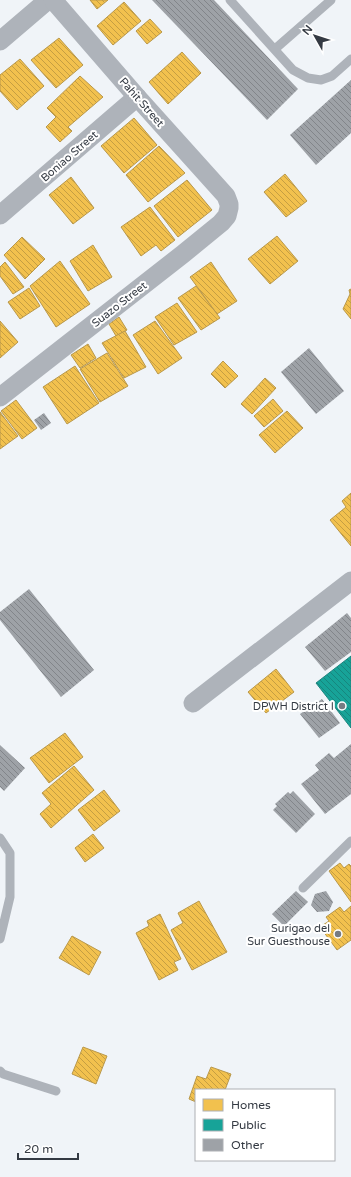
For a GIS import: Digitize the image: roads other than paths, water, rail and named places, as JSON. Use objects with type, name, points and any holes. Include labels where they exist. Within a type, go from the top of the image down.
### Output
[{"type":"street","points":[[0,41],[48,0]]},
{"type":"street","name":"Pahit Street","points":[[53,0],[137,97],[226,196],[229,204]]},
{"type":"street","name":"Boniao Street","points":[[0,216],[137,97]]},
{"type":"street","name":"Suazo Street","points":[[0,396],[221,223],[229,212],[229,204]]},
{"type":"street","points":[[193,703],[351,581]]},
{"type":"lane","points":[[230,0],[293,70],[308,78],[321,80],[332,76],[351,59]]},
{"type":"lane","points":[[275,49],[331,0]]},
{"type":"lane","points":[[0,838],[10,853],[10,897],[0,938]]},
{"type":"lane","points":[[303,888],[351,841]]},
{"type":"lane","points":[[0,1072],[56,1091]]},
{"type":"place","name":"DPWH District I","points":[[342,706]]},
{"type":"place","name":"Surigao del Sur Guesthouse","points":[[338,934]]}]
